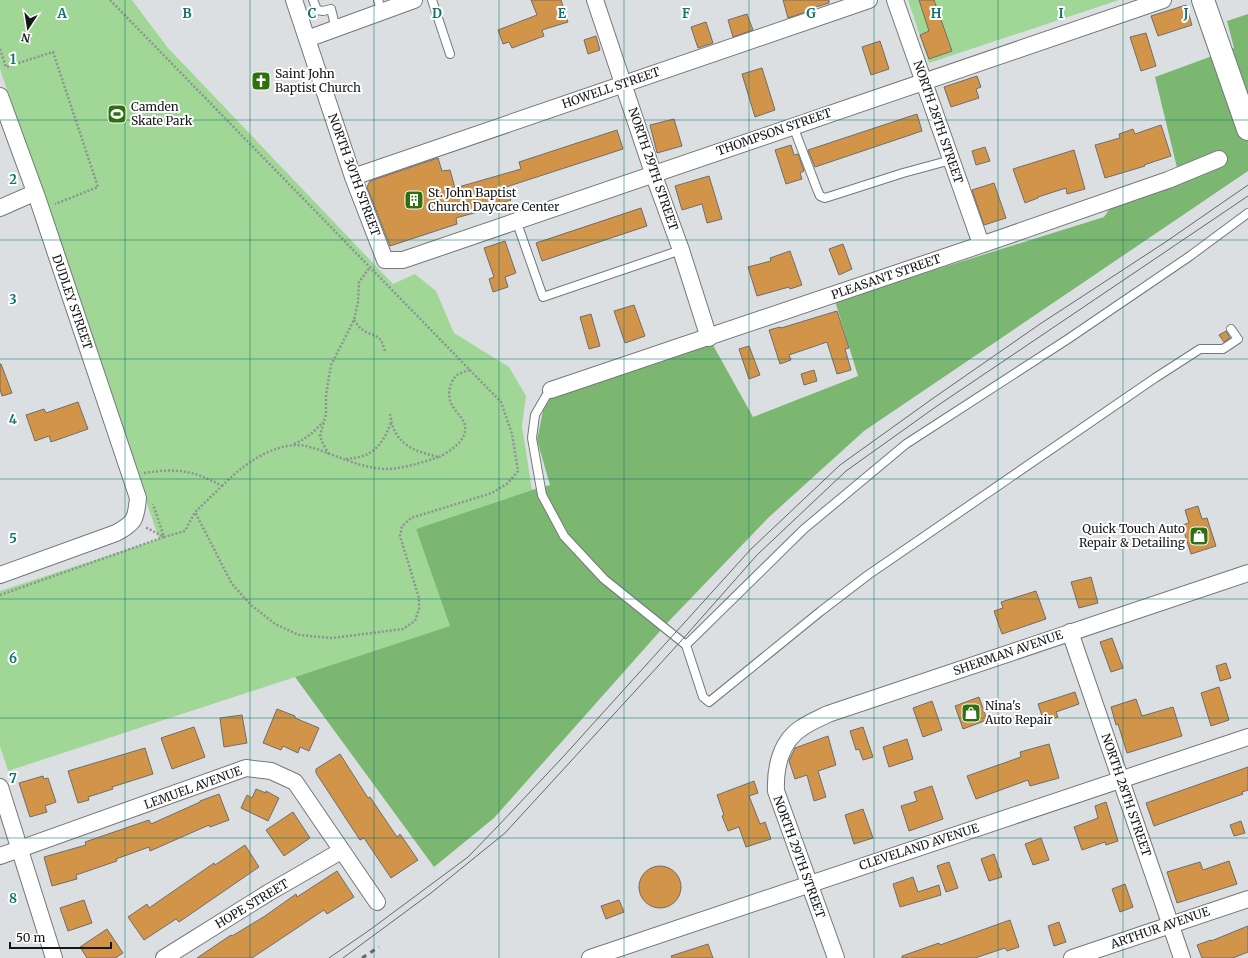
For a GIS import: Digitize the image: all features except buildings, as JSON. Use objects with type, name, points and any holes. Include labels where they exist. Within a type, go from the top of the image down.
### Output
[{"type":"main road","points":[[1203,0],[1248,129]]},
{"type":"street","name":"NORTH 30TH STREET","points":[[294,0],[353,177],[385,260]]},
{"type":"street","points":[[307,39],[336,29],[380,6],[414,0]]},
{"type":"street","name":"NORTH 29TH STREET","points":[[595,0],[653,173],[681,250],[709,338]]},
{"type":"street","name":"HOWELL STREET","points":[[353,177],[869,0]]},
{"type":"street","name":"NORTH 28TH STREET","points":[[896,0],[981,244]]},
{"type":"street","name":"THOMPSON STREET","points":[[385,260],[403,260],[653,173],[1163,0]]},
{"type":"street","name":"DUDLEY STREET","points":[[0,96],[34,193],[38,200],[138,498],[135,516]]},
{"type":"street","name":"PLEASANT STREET","points":[[551,390],[709,338],[1168,180],[1219,159]]},
{"type":"street","points":[[0,208],[34,193]]},
{"type":"street","points":[[0,575],[116,533],[128,527],[135,516]]},
{"type":"street","name":"SHERMAN AVENUE","points":[[781,754],[786,743],[801,727],[828,714],[1070,632],[1248,574]]},
{"type":"street","name":"NORTH 28TH STREET","points":[[1070,632],[1182,958]]},
{"type":"street","name":"CLEVELAND AVENUE","points":[[590,958],[1248,736]]},
{"type":"street","name":"NORTH 29TH STREET","points":[[781,754],[775,778],[776,790],[836,958]]},
{"type":"street","name":"LEMUEL AVENUE","points":[[0,856],[246,768],[271,771],[295,782],[377,902]]},
{"type":"street","points":[[0,786],[54,958]]},
{"type":"street","name":"HOPE STREET","points":[[164,958],[341,851]]},
{"type":"street","name":"ARTHUR AVENUE","points":[[1072,958],[1248,899]]},
{"type":"lane","points":[[313,0],[316,10],[323,11],[331,9],[336,29]]},
{"type":"lane","points":[[432,0],[450,54]]},
{"type":"lane","points":[[793,126],[817,190],[820,196],[825,198],[903,173],[951,160]]},
{"type":"lane","points":[[686,645],[804,529],[906,444],[1119,304],[1190,256],[1248,213]]},
{"type":"lane","points":[[516,220],[543,297],[681,250]]},
{"type":"lane","points":[[551,390],[535,415],[532,438],[542,495],[564,536],[604,579],[686,645],[703,697],[709,702],[821,611],[868,575],[1155,378],[1200,349],[1223,349],[1238,338],[1231,329]]},
{"type":"path","points":[[110,0],[501,402],[512,434],[518,471],[508,484],[492,493],[411,518],[402,526],[400,536],[419,598],[419,609],[415,621],[403,629],[332,638],[299,635],[275,624],[251,605],[232,584],[195,512]]},
{"type":"path","points":[[0,49],[6,67],[53,52],[98,187],[51,205]]},
{"type":"path","points":[[329,454],[320,436],[326,410],[326,395],[331,365],[354,320],[358,302],[359,282],[370,267]]},
{"type":"path","points":[[354,320],[360,328],[381,340],[384,351]]},
{"type":"path","points":[[293,445],[307,446],[360,465],[388,469],[420,463],[439,457],[455,447],[462,439],[465,432],[466,426],[452,406],[449,398],[451,382],[456,375],[470,370]]},
{"type":"path","points":[[390,414],[391,423],[404,444],[418,452],[439,457]]},
{"type":"path","points":[[0,595],[185,531],[195,512],[234,473],[246,464],[274,449],[293,445],[307,438],[323,422]]},
{"type":"path","points":[[345,460],[357,458],[376,450],[385,438],[391,423]]},
{"type":"path","points":[[145,480],[142,473],[178,471],[189,472],[222,486]]},
{"type":"path","points":[[152,502],[164,537]]},
{"type":"path","points":[[135,516],[164,537]]},
{"type":"green space","points":[[0,0],[132,0],[168,48],[393,284],[415,274],[436,291],[454,333],[509,367],[526,396],[522,426],[532,490],[416,529],[451,626],[8,771],[0,746],[0,591],[159,539],[0,69]]},
{"type":"green space","points":[[908,0],[1119,0],[929,63]]},
{"type":"green space","points":[[1248,14],[1248,171],[864,431],[768,518],[669,621],[494,818],[434,867],[295,677],[450,626],[416,529],[550,485],[537,440],[546,396],[709,338],[753,417],[858,376],[835,301],[1104,217],[1112,205],[1180,180],[1155,77],[1234,48],[1227,21]]},
{"type":"tram line","points":[[329,958],[371,929],[468,857],[562,758],[751,549],[840,465],[1040,324],[1164,243],[1248,185]]},
{"type":"tram line","points":[[343,958],[431,893],[505,833],[681,641],[757,555],[846,471],[937,406],[1248,196]]},
{"type":"railway","points":[[362,958],[379,947]]},
{"type":"place","name":"Saint John Baptist Church","points":[[261,81]]},
{"type":"place","name":"Camden Skate Park","points":[[117,114]]},
{"type":"place","name":"St. John Baptist Church Daycare Center","points":[[414,200]]},
{"type":"place","name":"Quick Touch Auto Repair & Detailing","points":[[1199,536]]},
{"type":"place","name":"Nina's Auto Repair","points":[[971,713]]}]
